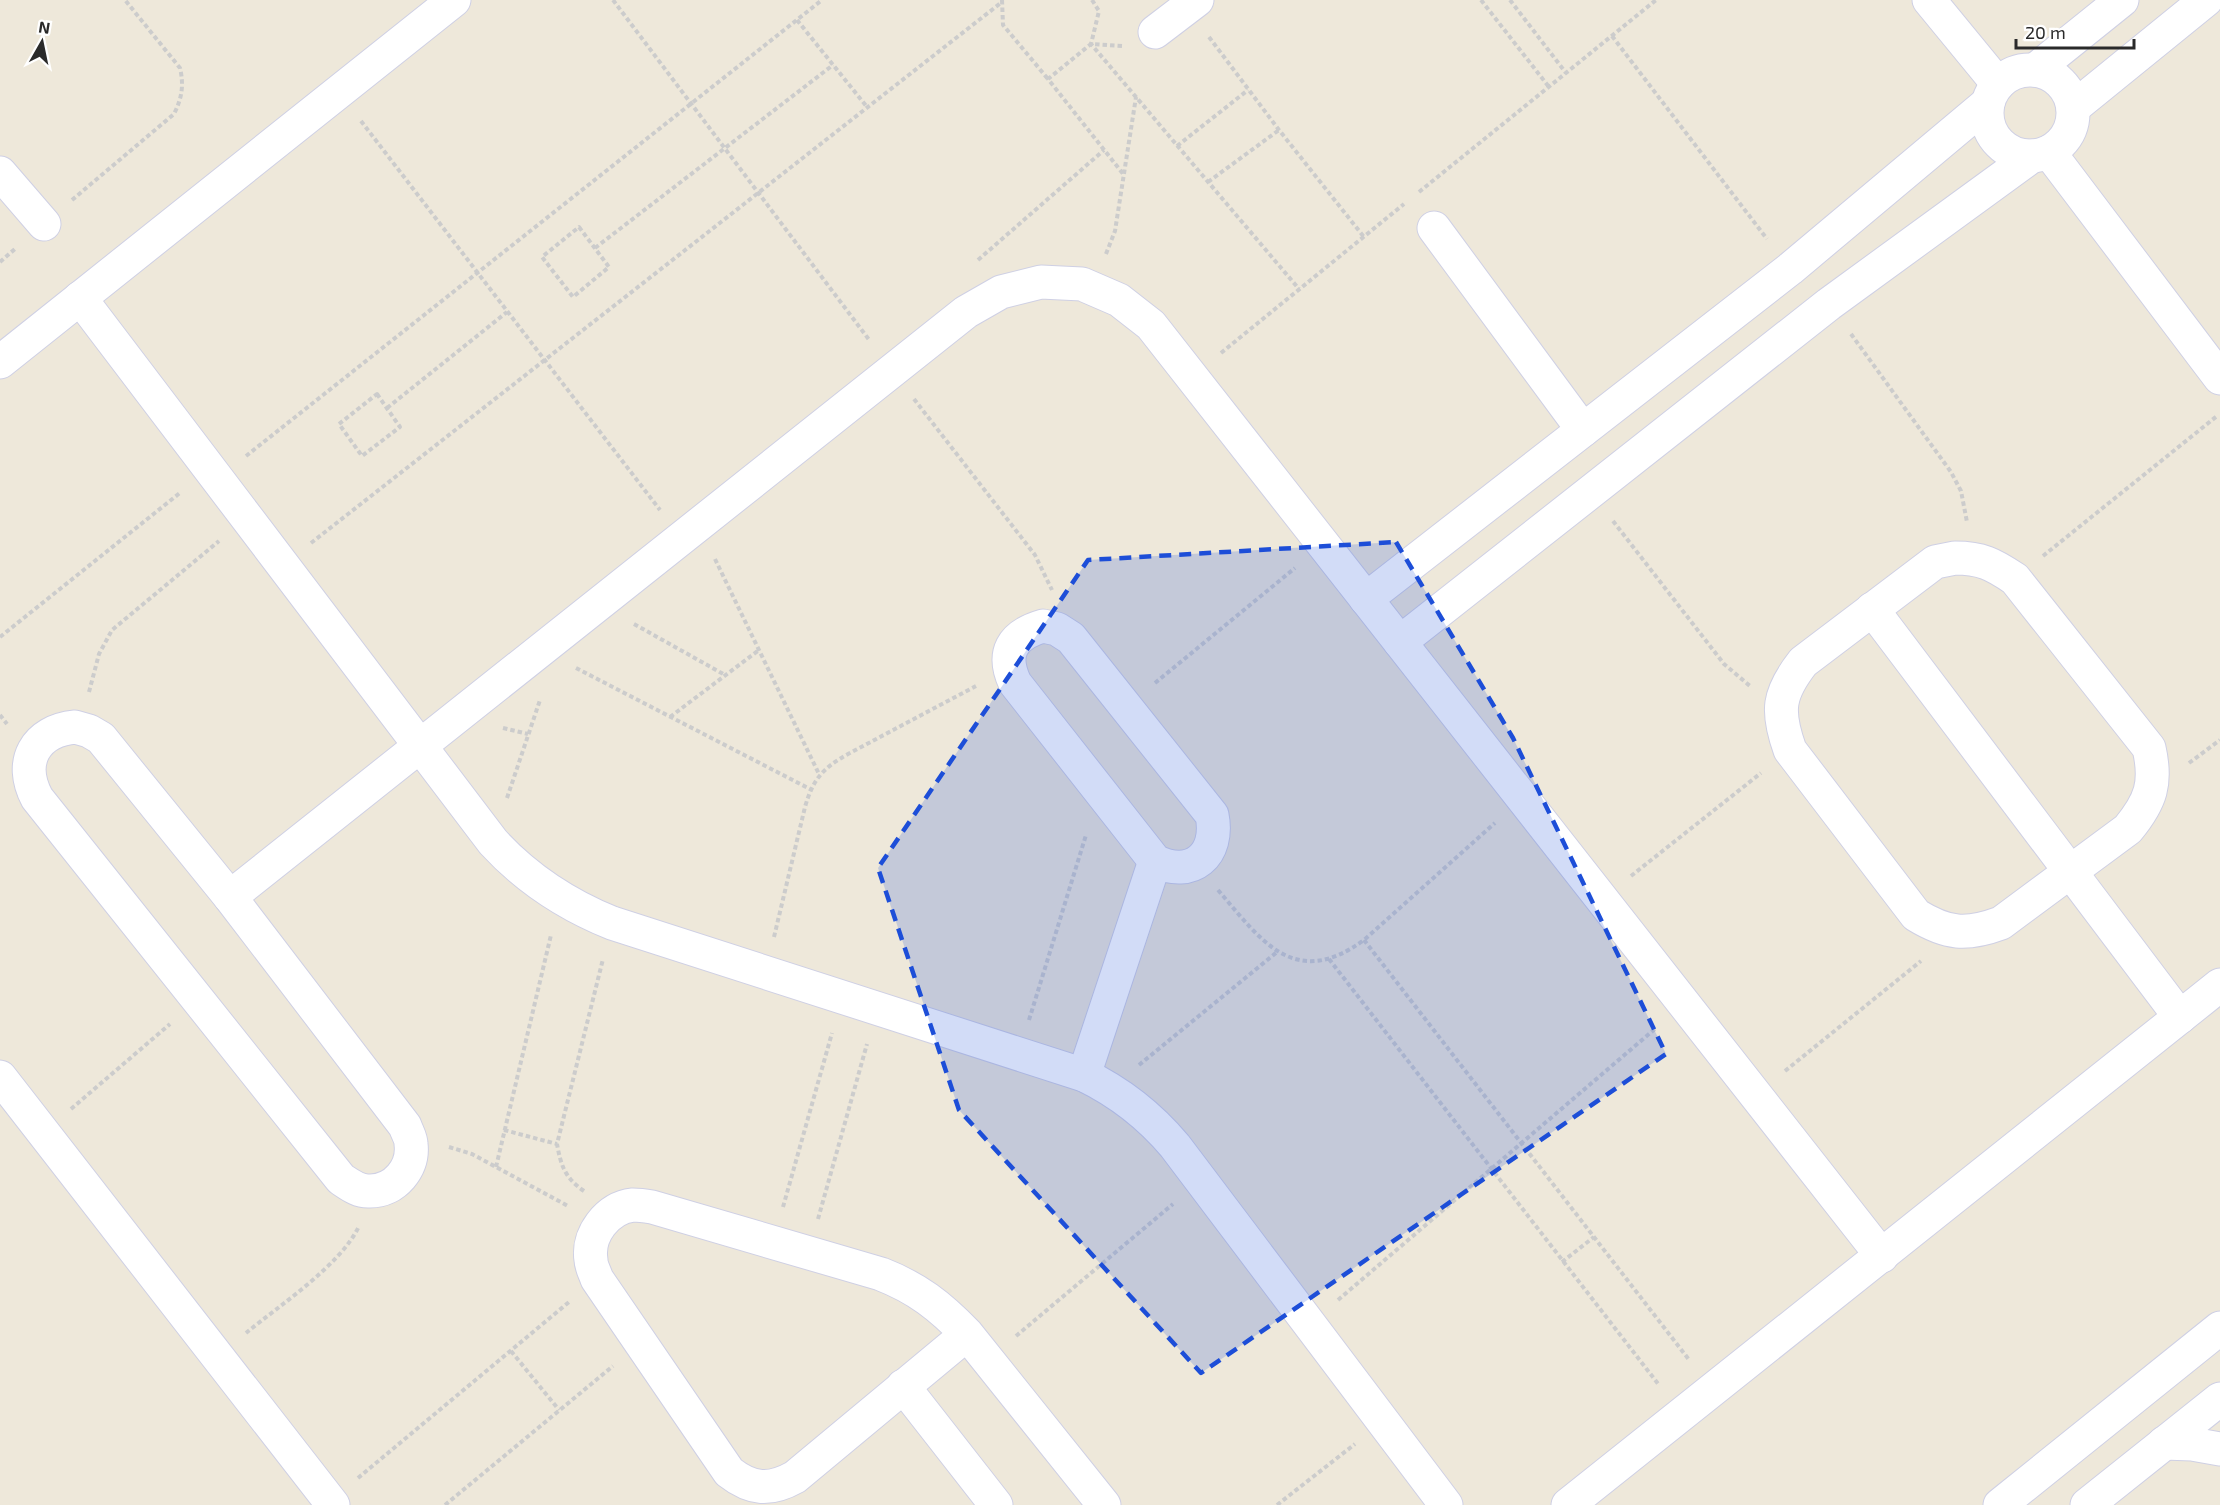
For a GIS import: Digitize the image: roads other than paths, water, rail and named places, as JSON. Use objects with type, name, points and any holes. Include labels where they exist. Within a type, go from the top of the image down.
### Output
[{"type":"street","points":[[0,362],[454,0]]},
{"type":"street","points":[[1929,0],[1993,94],[1988,119],[1992,134],[2002,146],[2016,153],[2040,154],[2220,378]]},
{"type":"street","points":[[2073,108],[2206,0]]},
{"type":"street","points":[[2035,70],[2120,1],[2152,43]]},
{"type":"street","points":[[1155,32],[1192,4]]},
{"type":"street","points":[[1366,598],[1790,269],[1993,94],[2008,75],[2035,70],[2049,74],[2061,82],[2069,94],[2073,108],[2073,121],[2068,134],[2060,144],[2040,154],[1829,304],[1400,642]]},
{"type":"street","points":[[0,173],[44,224]]},
{"type":"street","points":[[1434,228],[1582,430]]},
{"type":"street","points":[[230,897],[420,746],[547,654],[599,604],[966,312],[1001,292],[1041,282],[1082,284],[1119,300],[1151,325],[1882,1256]]},
{"type":"street","points":[[80,298],[493,842],[513,863],[559,898],[612,923],[1018,1054],[1097,1082],[1135,1105],[1156,1124],[1201,1180],[1446,1505]]},
{"type":"street","points":[[1955,558],[1974,558],[1996,566],[2015,579],[2149,748],[2154,769],[2151,792],[2142,812],[2128,829],[2071,871],[2001,924],[1980,931],[1957,932],[1935,926],[1916,915],[1790,750],[1782,727],[1781,703],[1788,681],[1803,662],[1935,562],[1955,558]]},
{"type":"street","points":[[1872,609],[2180,1017]]},
{"type":"street","points":[[1043,626],[1057,629],[1071,638],[1212,815],[1215,829],[1213,843],[1206,855],[1195,864],[1181,868],[1168,867],[1155,861],[1015,683],[1009,669],[1009,654],[1016,640],[1028,630],[1043,626]]},
{"type":"street","points":[[75,727],[101,738],[230,897],[405,1126],[411,1143],[411,1161],[402,1177],[388,1188],[370,1191],[354,1188],[341,1179],[37,798],[30,784],[28,770],[31,755],[38,743],[48,734],[62,728],[75,727]]},
{"type":"street","points":[[1097,1082],[1155,861]]},
{"type":"street","points":[[1568,1505],[2220,985]]},
{"type":"street","points":[[0,1077],[332,1503]]},
{"type":"street","points":[[967,1334],[795,1476],[783,1484],[769,1487],[754,1486],[741,1481],[729,1472],[597,1279],[591,1260],[592,1241],[608,1217],[633,1205],[652,1207],[881,1274],[906,1284],[942,1309],[967,1334],[1104,1505]]},
{"type":"street","points":[[2000,1505],[2220,1328]]},
{"type":"street","points":[[903,1386],[996,1505]]},
{"type":"street","points":[[2087,1505],[2220,1399]]},
{"type":"street","points":[[2164,1443],[2192,1444],[2220,1449]]}]
